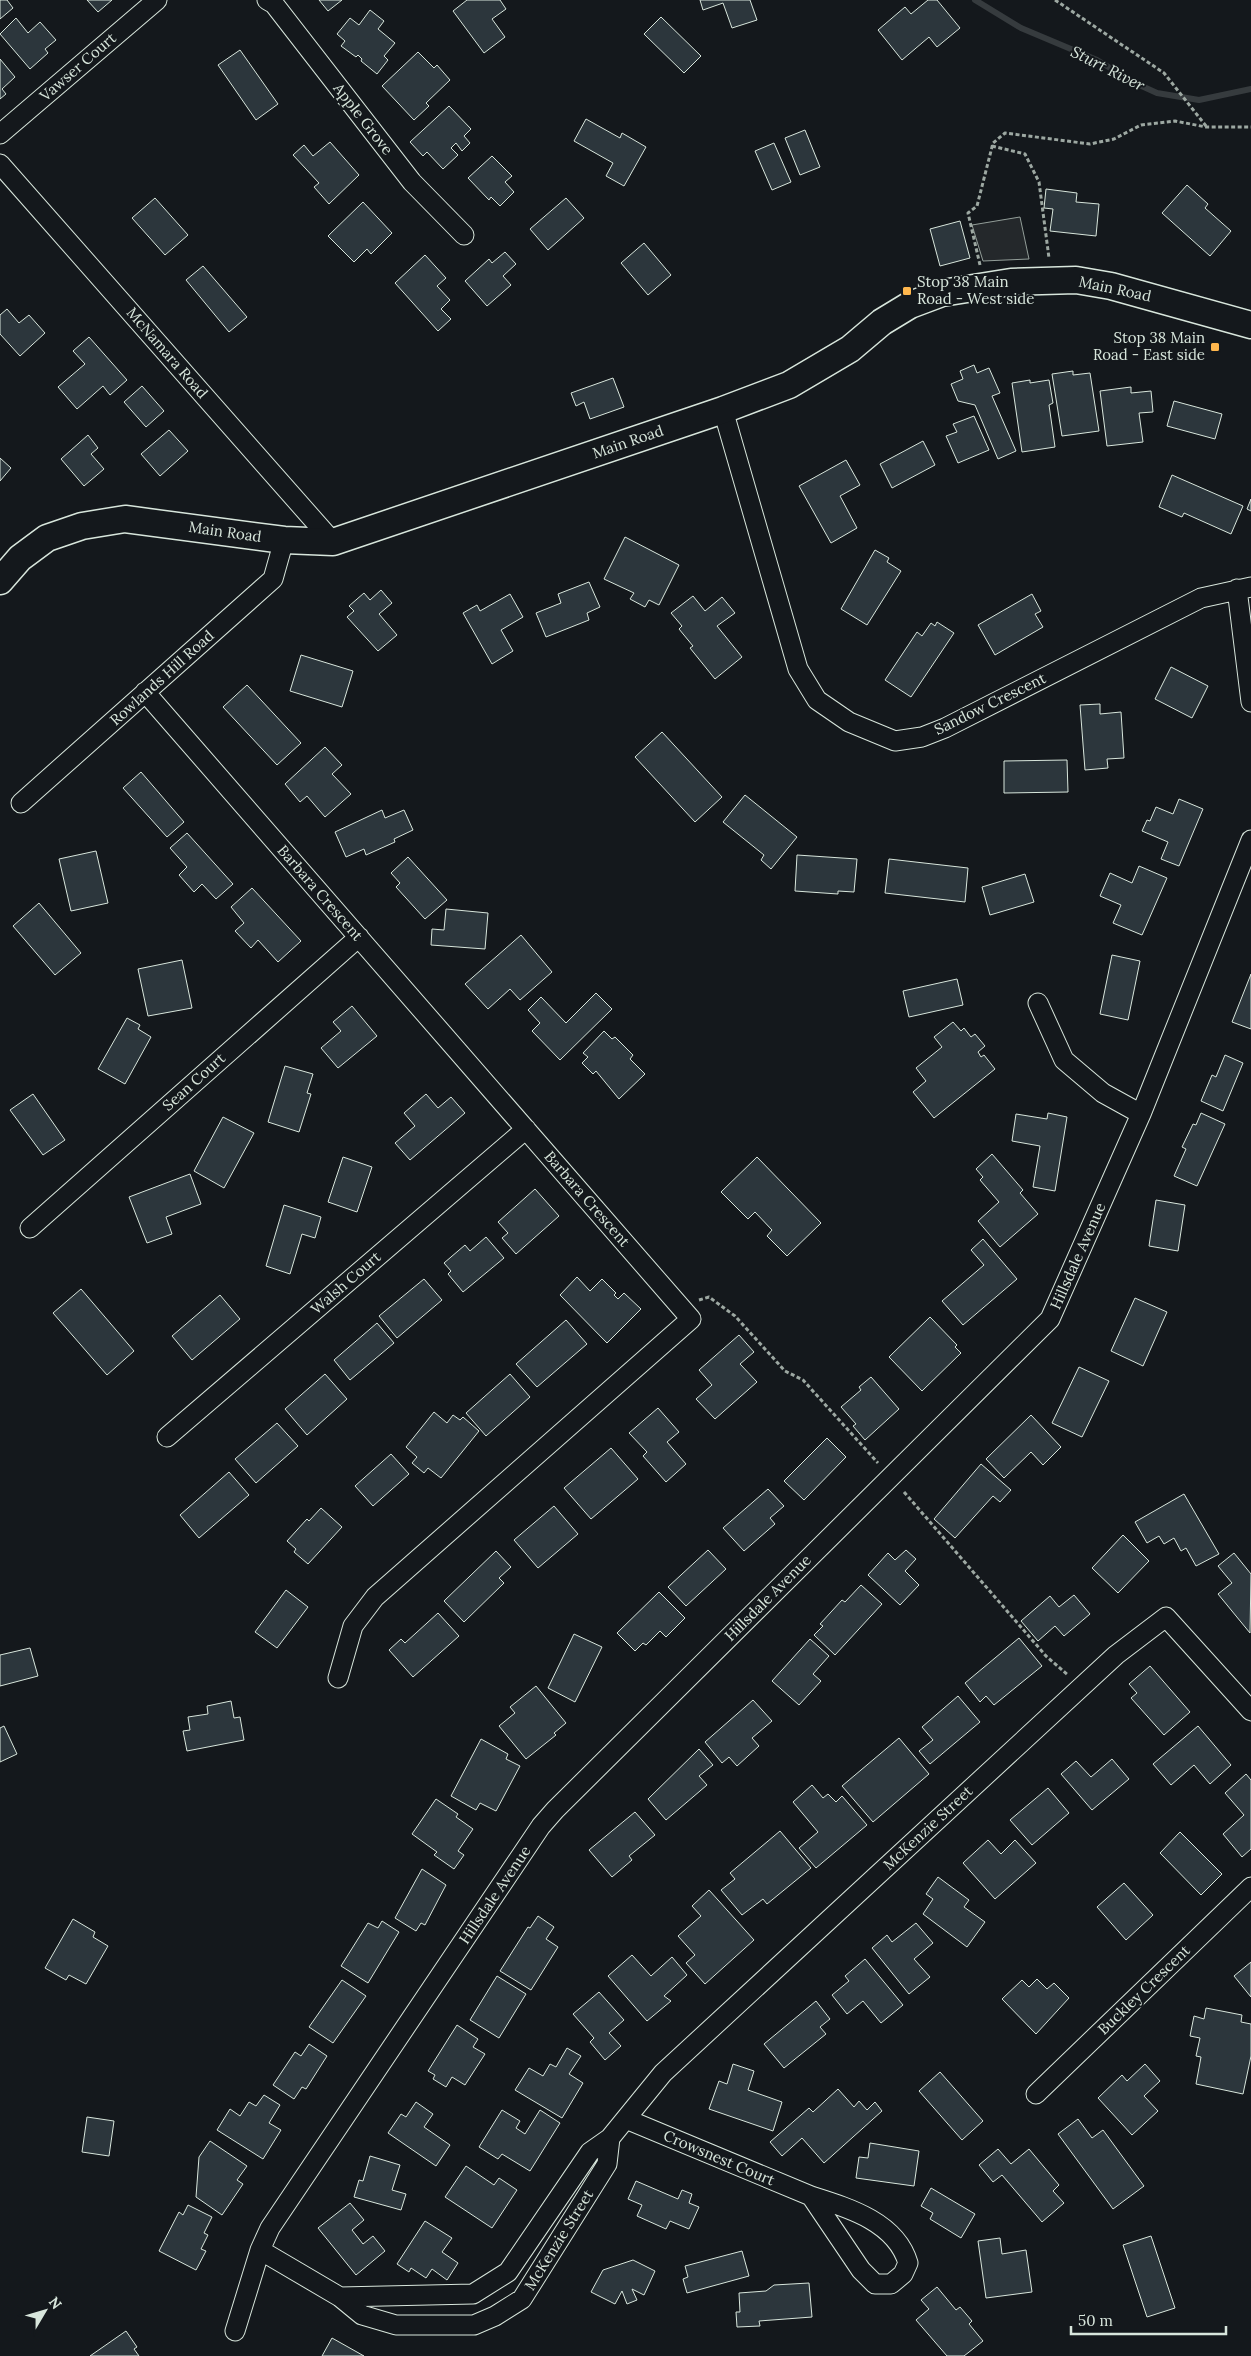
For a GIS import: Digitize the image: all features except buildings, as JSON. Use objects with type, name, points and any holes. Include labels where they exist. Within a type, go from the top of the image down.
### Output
[{"type":"main road","name":"Main Road","points":[[0,582],[20,558],[47,538],[82,526],[125,519],[284,540],[333,542],[723,410],[788,385],[850,349],[882,322],[910,305],[942,293],[1011,282],[1076,280],[1111,286],[1251,325]]},
{"type":"street","name":"Vawser Court","points":[[0,134],[157,0]]},
{"type":"street","name":"Apple Grove","points":[[267,0],[274,4],[412,182],[464,235]]},
{"type":"street","name":"McNamara Road","points":[[0,164],[333,542]]},
{"type":"street","name":"Sandow Crescent","points":[[723,410],[798,669],[817,700],[849,722],[895,742],[922,737],[945,728],[1201,598],[1244,588]]},
{"type":"street","name":"Rowlands Hill Road","points":[[21,803],[273,579],[284,540]]},
{"type":"street","points":[[1244,588],[1251,702]]},
{"type":"street","name":"Barbara Crescent","points":[[145,692],[691,1319],[375,1597],[352,1626],[338,1678]]},
{"type":"street","name":"Hillsdale Avenue","points":[[235,2331],[260,2250],[270,2228],[540,1826],[1050,1319],[1141,1114],[1251,840]]},
{"type":"street","name":"Sean Court","points":[[30,1228],[359,937]]},
{"type":"street","points":[[1038,1003],[1064,1060],[1103,1094],[1141,1114]]},
{"type":"street","name":"Walsh Court","points":[[167,1437],[526,1129]]},
{"type":"street","name":"McKenzie Street","points":[[340,2297],[473,2294],[508,2272],[590,2152],[610,2138],[663,2073],[1116,1655],[1166,1617],[1251,1711]]},
{"type":"street","name":"Buckley Crescent","points":[[1036,2094],[1251,1887]]},
{"type":"street","name":"Crowsnest Court","points":[[626,2120],[812,2196],[844,2206],[886,2228],[904,2249],[908,2263],[903,2274],[891,2284],[875,2284],[861,2270],[812,2196]]},
{"type":"street","name":"McKenzie Street","points":[[260,2250],[340,2297],[362,2315],[396,2325],[474,2325],[495,2316],[522,2299],[607,2164],[610,2138]]},
{"type":"path","points":[[1055,0],[1164,73],[1206,127]]},
{"type":"path","points":[[980,262],[968,213],[977,206],[993,143],[1005,133],[1090,144],[1114,139],[1141,125],[1175,121],[1206,127],[1251,127]]},
{"type":"path","points":[[992,146],[1025,154],[1039,182],[1052,280]]},
{"type":"path","points":[[679,1305],[709,1297],[735,1316],[785,1371],[803,1380],[891,1477],[1046,1656],[1081,1687]]},
{"type":"shaded area","points":[[1020,217],[1029,259],[983,261],[972,225]]},
{"type":"waterway","name":"Sturt River","points":[[975,0],[1021,28],[1097,60],[1135,83],[1157,93],[1199,100],[1251,89]]},
{"type":"place","name":"Stop 38 Main Road - West side","points":[[907,291]]},
{"type":"place","name":"Stop 38 Main Road - East side","points":[[1215,347]]}]
